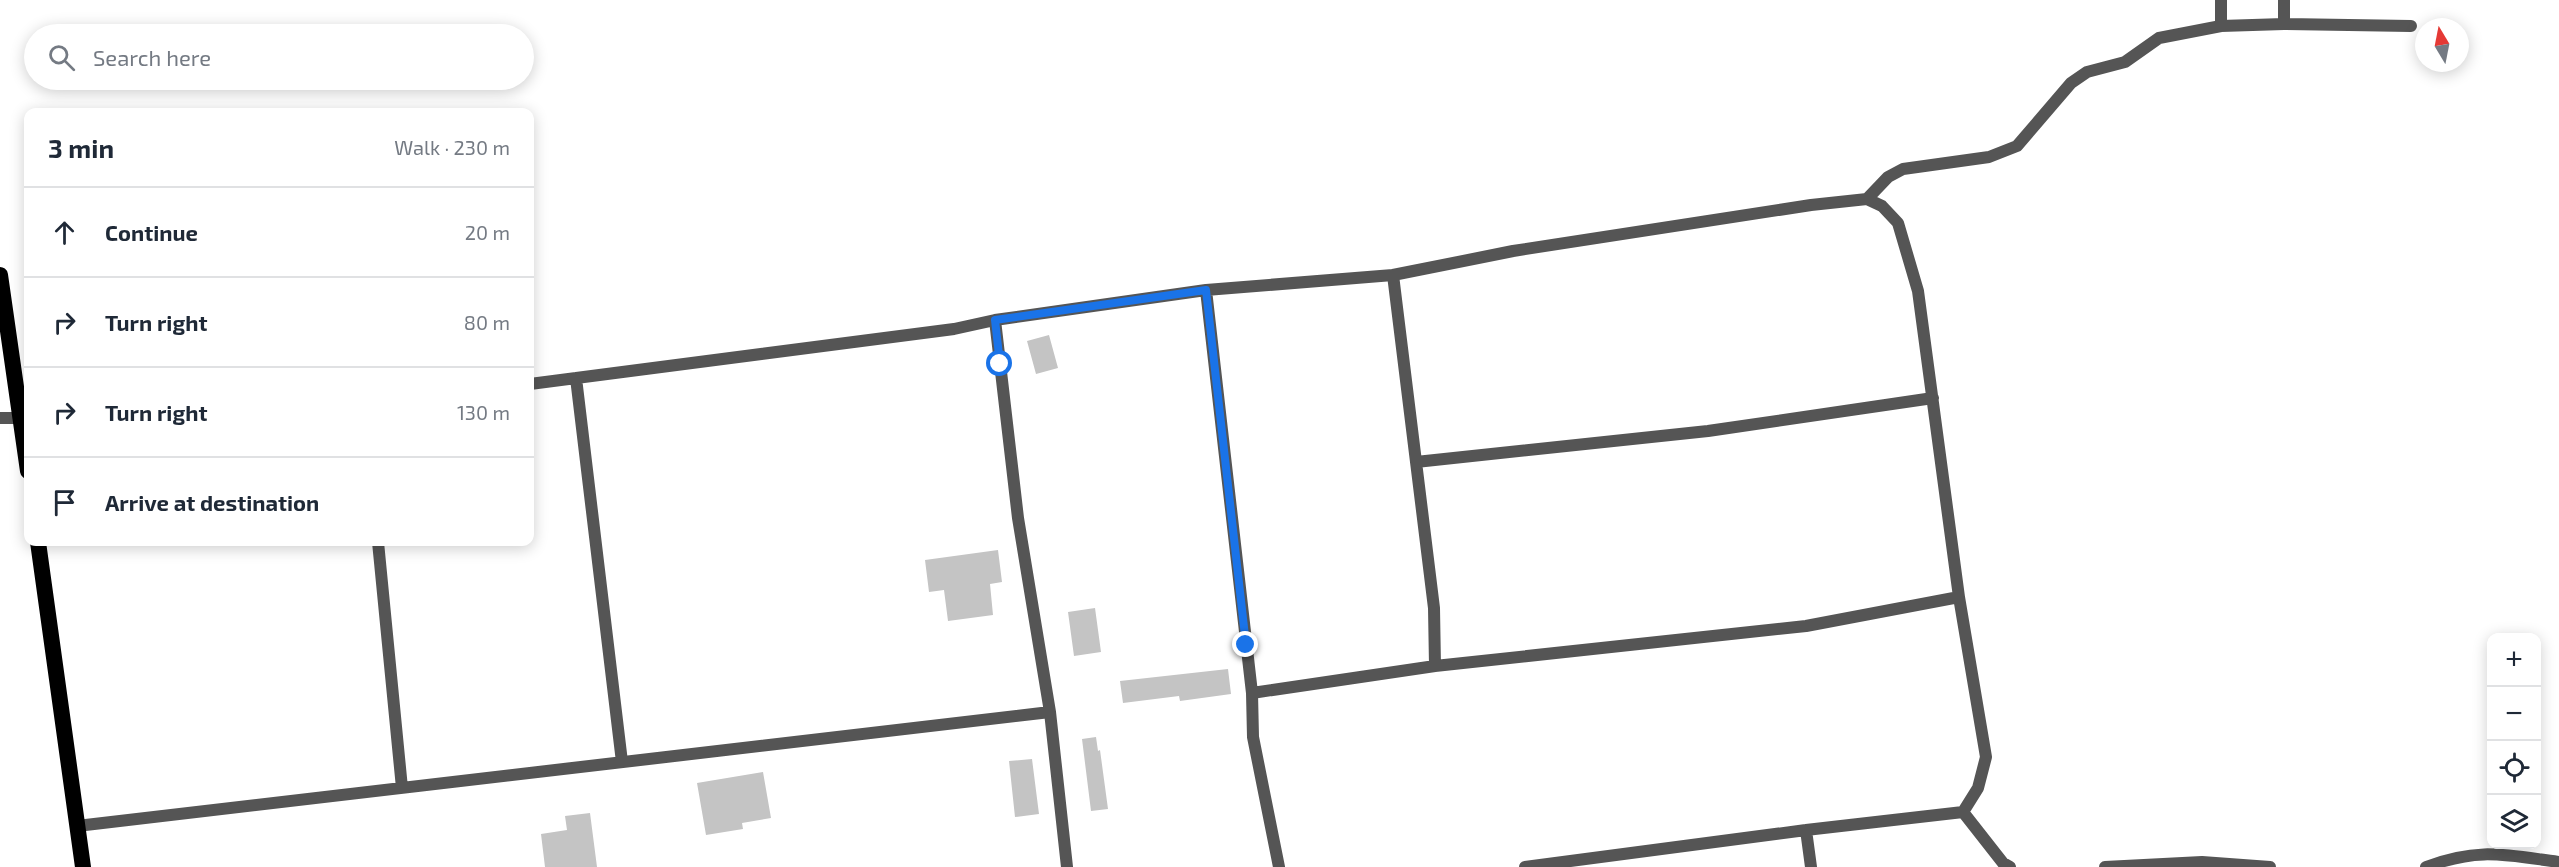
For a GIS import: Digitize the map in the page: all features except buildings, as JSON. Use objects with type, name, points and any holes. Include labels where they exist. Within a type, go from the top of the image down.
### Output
[{"type":"highway","points":[[0,275],[24,441]]},
{"type":"highway","points":[[39,546],[83,867]]},
{"type":"street","points":[[2221,0],[2221,27]]},
{"type":"street","points":[[2284,0],[2284,24]]},
{"type":"street","points":[[1867,199],[1888,177],[1903,169],[1989,157],[2017,146],[2072,83],[2087,72],[2125,62],[2159,38],[2221,27],[2284,24],[2411,26]]},
{"type":"street","points":[[534,383],[954,329],[995,320],[1206,290],[1393,275],[1513,251],[1800,207],[1867,199],[1882,206],[1898,223],[1918,291],[1959,597],[1986,758],[1978,788],[1964,812]]},
{"type":"street","points":[[1393,275],[1434,608],[1435,666]]},
{"type":"street","points":[[1206,290],[1252,693],[1253,737],[1279,867]]},
{"type":"street","points":[[995,320],[1018,518],[1050,712],[1067,867]]},
{"type":"street","points":[[576,378],[622,762]]},
{"type":"street","points":[[1416,462],[1708,431],[1934,398]]},
{"type":"street","points":[[0,418],[21,418]]},
{"type":"street","points":[[378,546],[402,788]]},
{"type":"street","points":[[1252,693],[1435,666],[1806,626],[1959,597]]},
{"type":"street","points":[[77,826],[1050,712]]},
{"type":"street","points":[[1525,867],[1964,812]]},
{"type":"street","points":[[1964,812],[2003,863],[2010,867]]},
{"type":"street","points":[[1806,830],[1811,867]]},
{"type":"street","points":[[2426,867],[2453,856],[2483,852],[2559,862]]},
{"type":"street","points":[[2105,867],[2202,862],[2270,867]]},
{"type":"route","points":[[1000,364],[995,320],[1206,290],[1246,645]]}]
